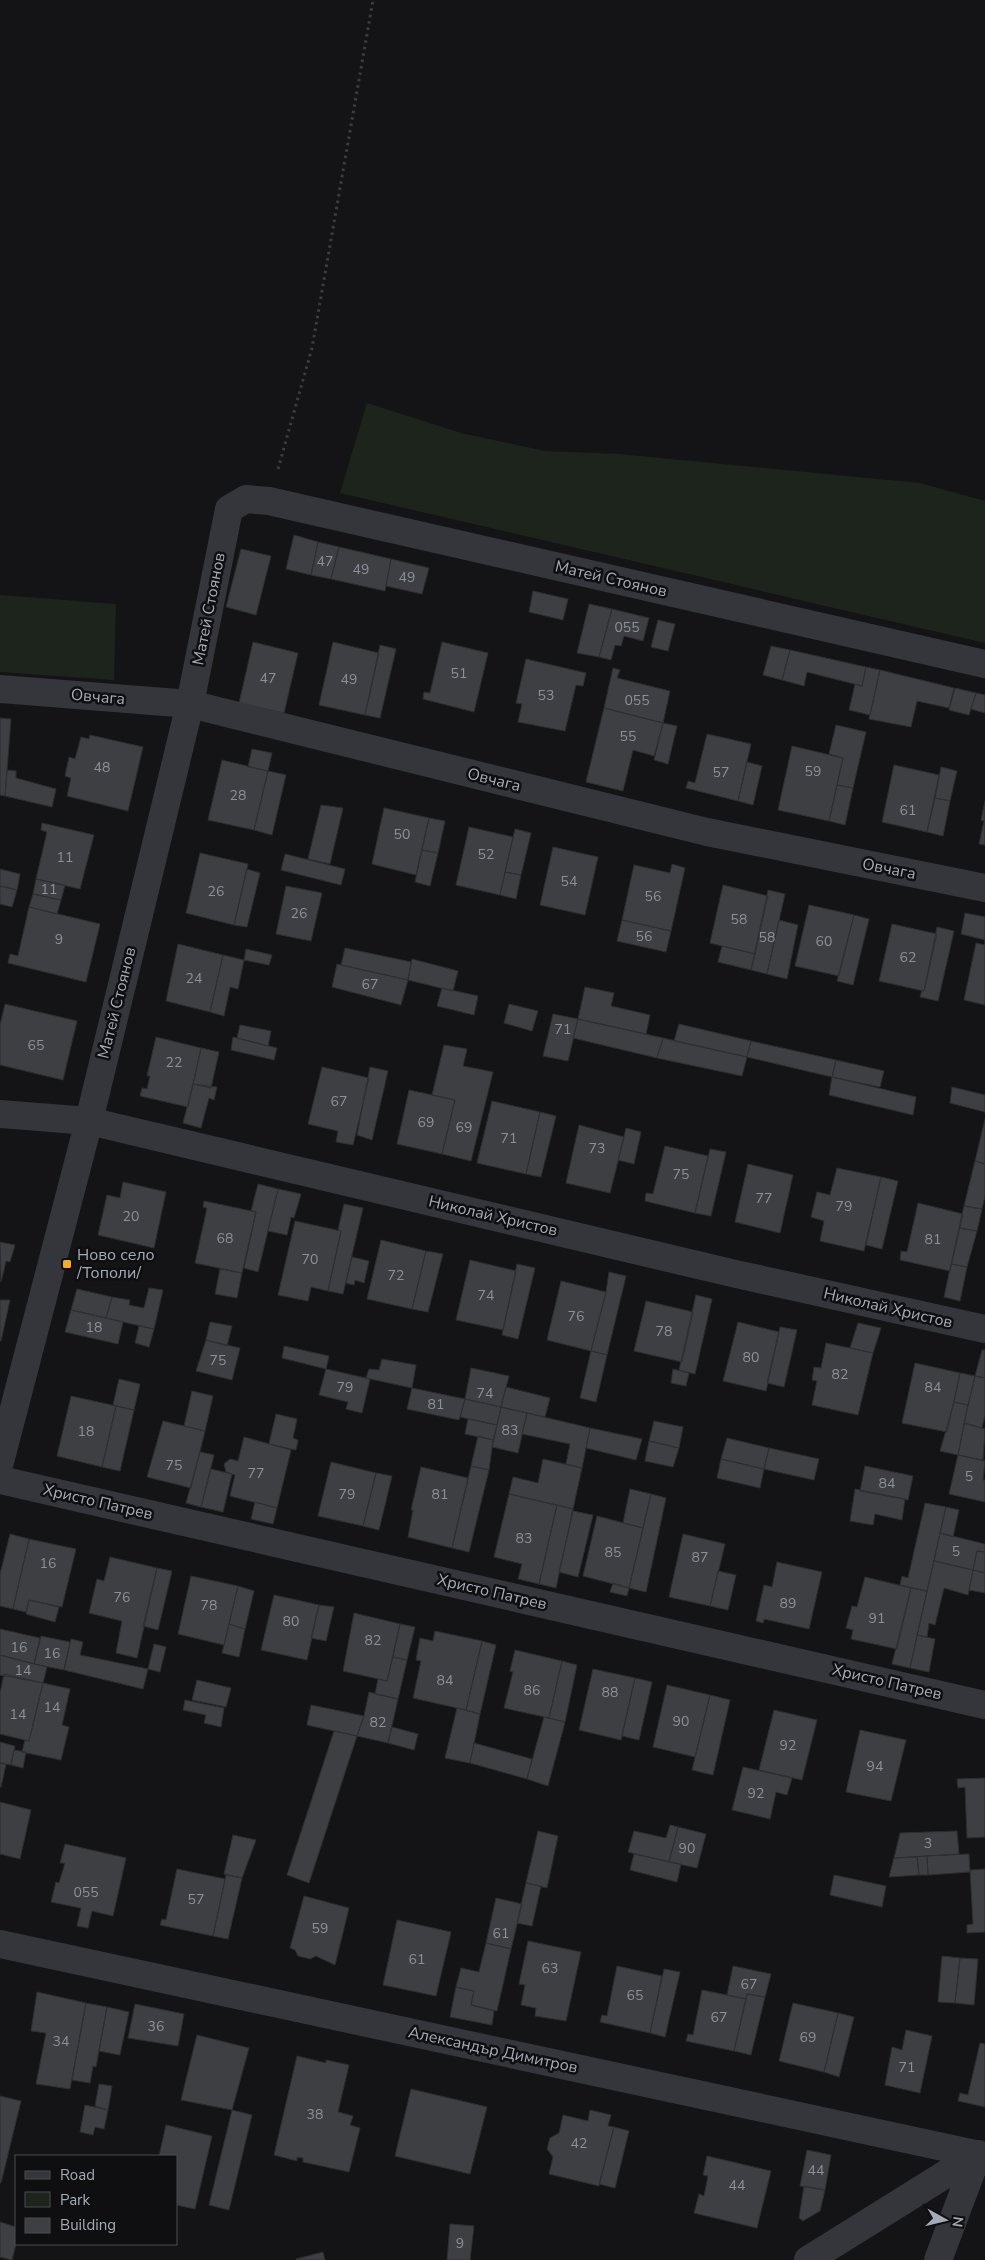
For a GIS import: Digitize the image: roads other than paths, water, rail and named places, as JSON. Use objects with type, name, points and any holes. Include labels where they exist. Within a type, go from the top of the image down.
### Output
[{"type":"street","name":"Матей Стоянов","points":[[0,1462],[89,1121],[190,704],[229,509],[246,499],[269,501],[985,664]]},
{"type":"street","name":"Овчага","points":[[0,690],[190,704],[707,832],[985,888]]},
{"type":"street","name":"Николай Христов","points":[[0,1114],[89,1121],[736,1274],[985,1329]]},
{"type":"street","name":"Христо Патрев","points":[[0,1480],[985,1705]]},
{"type":"street","name":"Александър Димитров","points":[[0,1944],[982,2155]]},
{"type":"street","points":[[808,2260],[982,2155]]},
{"type":"street","points":[[938,2260],[982,2155]]},
{"type":"place","name":"Ново село /Тополи/","points":[[67,1264]]}]
